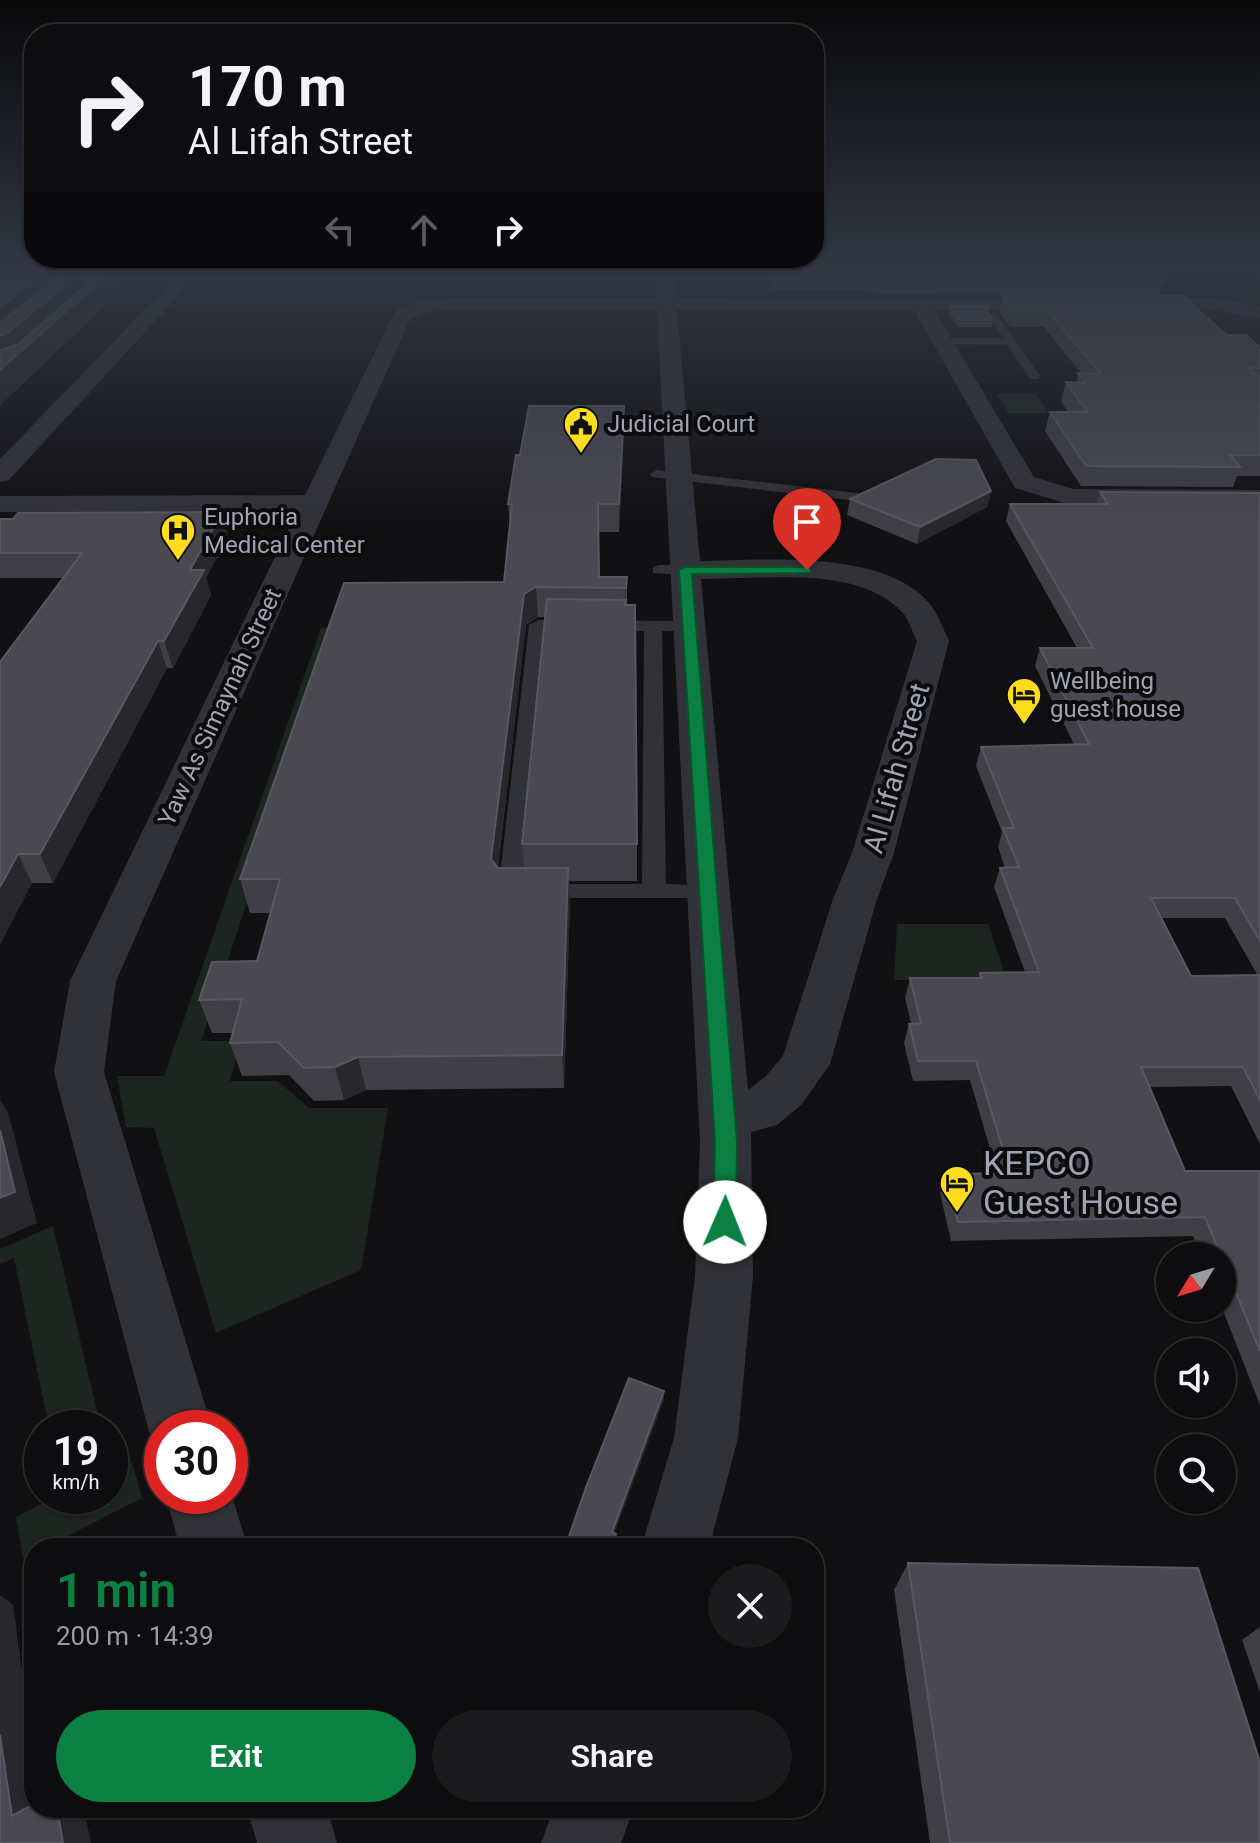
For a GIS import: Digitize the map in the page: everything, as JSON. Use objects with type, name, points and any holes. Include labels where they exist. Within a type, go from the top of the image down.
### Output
[{"type":"street","points":[[0,474],[113,355]]},
{"type":"street","name":"Yaw As Simaynah Street","points":[[175,1410],[79,1072],[93,981],[383,355]]},
{"type":"street","points":[[666,355],[672,570],[689,626],[724,1115],[724,1276],[706,1438],[678,1538]]},
{"type":"street","points":[[950,355],[1024,482],[1071,497],[1260,498]]},
{"type":"street","points":[[0,504],[314,503]]},
{"type":"street","name":"Al Lifah Street","points":[[672,570],[833,571],[870,580],[916,607],[933,641],[873,853],[855,899],[805,1064],[784,1090],[759,1110],[724,1115]]},
{"type":"street","points":[[204,1514],[211,1538]]},
{"type":"street","points":[[290,1818],[297,1843]]},
{"type":"street","points":[[581,1843],[590,1818]]},
{"type":"lane","points":[[1020,355],[1034,376]]},
{"type":"lane","points":[[668,474],[857,497]]},
{"type":"lane","points":[[689,626],[538,625],[510,892],[708,892]]},
{"type":"lane","points":[[653,626],[654,892]]},
{"type":"shaded area","points":[[997,394],[1036,394],[1049,413],[1009,413]]},
{"type":"shaded area","points":[[338,627],[201,1041],[241,1041],[230,1081],[278,1081],[309,1108],[388,1108],[361,1270],[216,1333],[154,1128],[126,1127],[117,1076],[164,1076],[321,628]]},
{"type":"shaded area","points":[[897,924],[988,924],[1007,980],[894,980]]},
{"type":"shaded area","points":[[53,1226],[97,1410],[45,1410],[14,1258],[0,1264],[0,1249]]},
{"type":"shaded area","points":[[132,1462],[142,1498],[128,1505],[128,1464]]},
{"type":"shaded area","points":[[24,1513],[111,1514],[64,1538],[24,1538],[23,1559],[16,1517]]},
{"type":"building","points":[[0,355],[17,355],[0,370]]},
{"type":"building","points":[[1085,355],[1260,355],[1260,368],[1249,368],[1260,378],[1260,406],[1257,406],[1260,408],[1260,455],[1230,455],[1240,467],[1086,466],[1050,412],[1087,412],[1066,382],[1085,383],[1078,373],[1101,374]]},
{"type":"building","points":[[529,406],[624,406],[619,504],[598,504],[599,577],[627,577],[626,588],[536,587],[524,594],[491,859],[498,868],[568,868],[562,1055],[358,1057],[335,1067],[304,1068],[278,1042],[230,1043],[242,999],[199,1000],[212,962],[257,961],[280,879],[240,879],[344,583],[504,582],[512,504],[508,504],[516,455],[520,455]]},
{"type":"building","points":[[936,459],[976,460],[991,491],[920,527],[850,499]]},
{"type":"building","points":[[1100,492],[1260,493],[1260,941],[1235,898],[1151,898],[1191,976],[1260,975],[1260,1100],[1243,1067],[1141,1067],[1185,1171],[1260,1171],[1260,1351],[1236,1293],[1236,1242],[1215,1242],[1205,1217],[958,1222],[946,1174],[1010,1173],[976,1061],[918,1061],[909,1024],[921,1023],[910,978],[982,978],[980,973],[1039,972],[1000,868],[1019,867],[1003,828],[1014,828],[981,747],[1089,744],[1040,648],[1093,648],[1010,504],[1108,504]]},
{"type":"building","points":[[222,512],[190,570],[204,570],[164,641],[158,641],[40,854],[18,854],[0,887],[0,662],[82,553],[0,553],[0,519],[13,519],[18,513]]},
{"type":"building","points":[[547,599],[626,600],[625,605],[635,605],[637,844],[522,844]]},
{"type":"building","points":[[0,1130],[15,1192],[0,1198]]},
{"type":"building","points":[[629,1378],[664,1391],[612,1532],[616,1534],[615,1538],[568,1538]]},
{"type":"building","points":[[908,1563],[1198,1568],[1260,1762],[1260,1843],[950,1843]]},
{"type":"building","points":[[0,1735],[12,1816],[24,1809],[24,1818],[59,1818],[63,1843],[0,1843]]},
{"type":"place","name":"Judicial Court","points":[[581,455]]},
{"type":"place","name":"Euphoria Medical Center","points":[[178,562]]},
{"type":"place","name":"Wellbeing guest house","points":[[1024,726]]},
{"type":"place","name":"KEPCO Guest House","points":[[957,1214]]},
{"type":"route","points":[[725,1222],[726,1142],[685,570],[807,570]]}]
